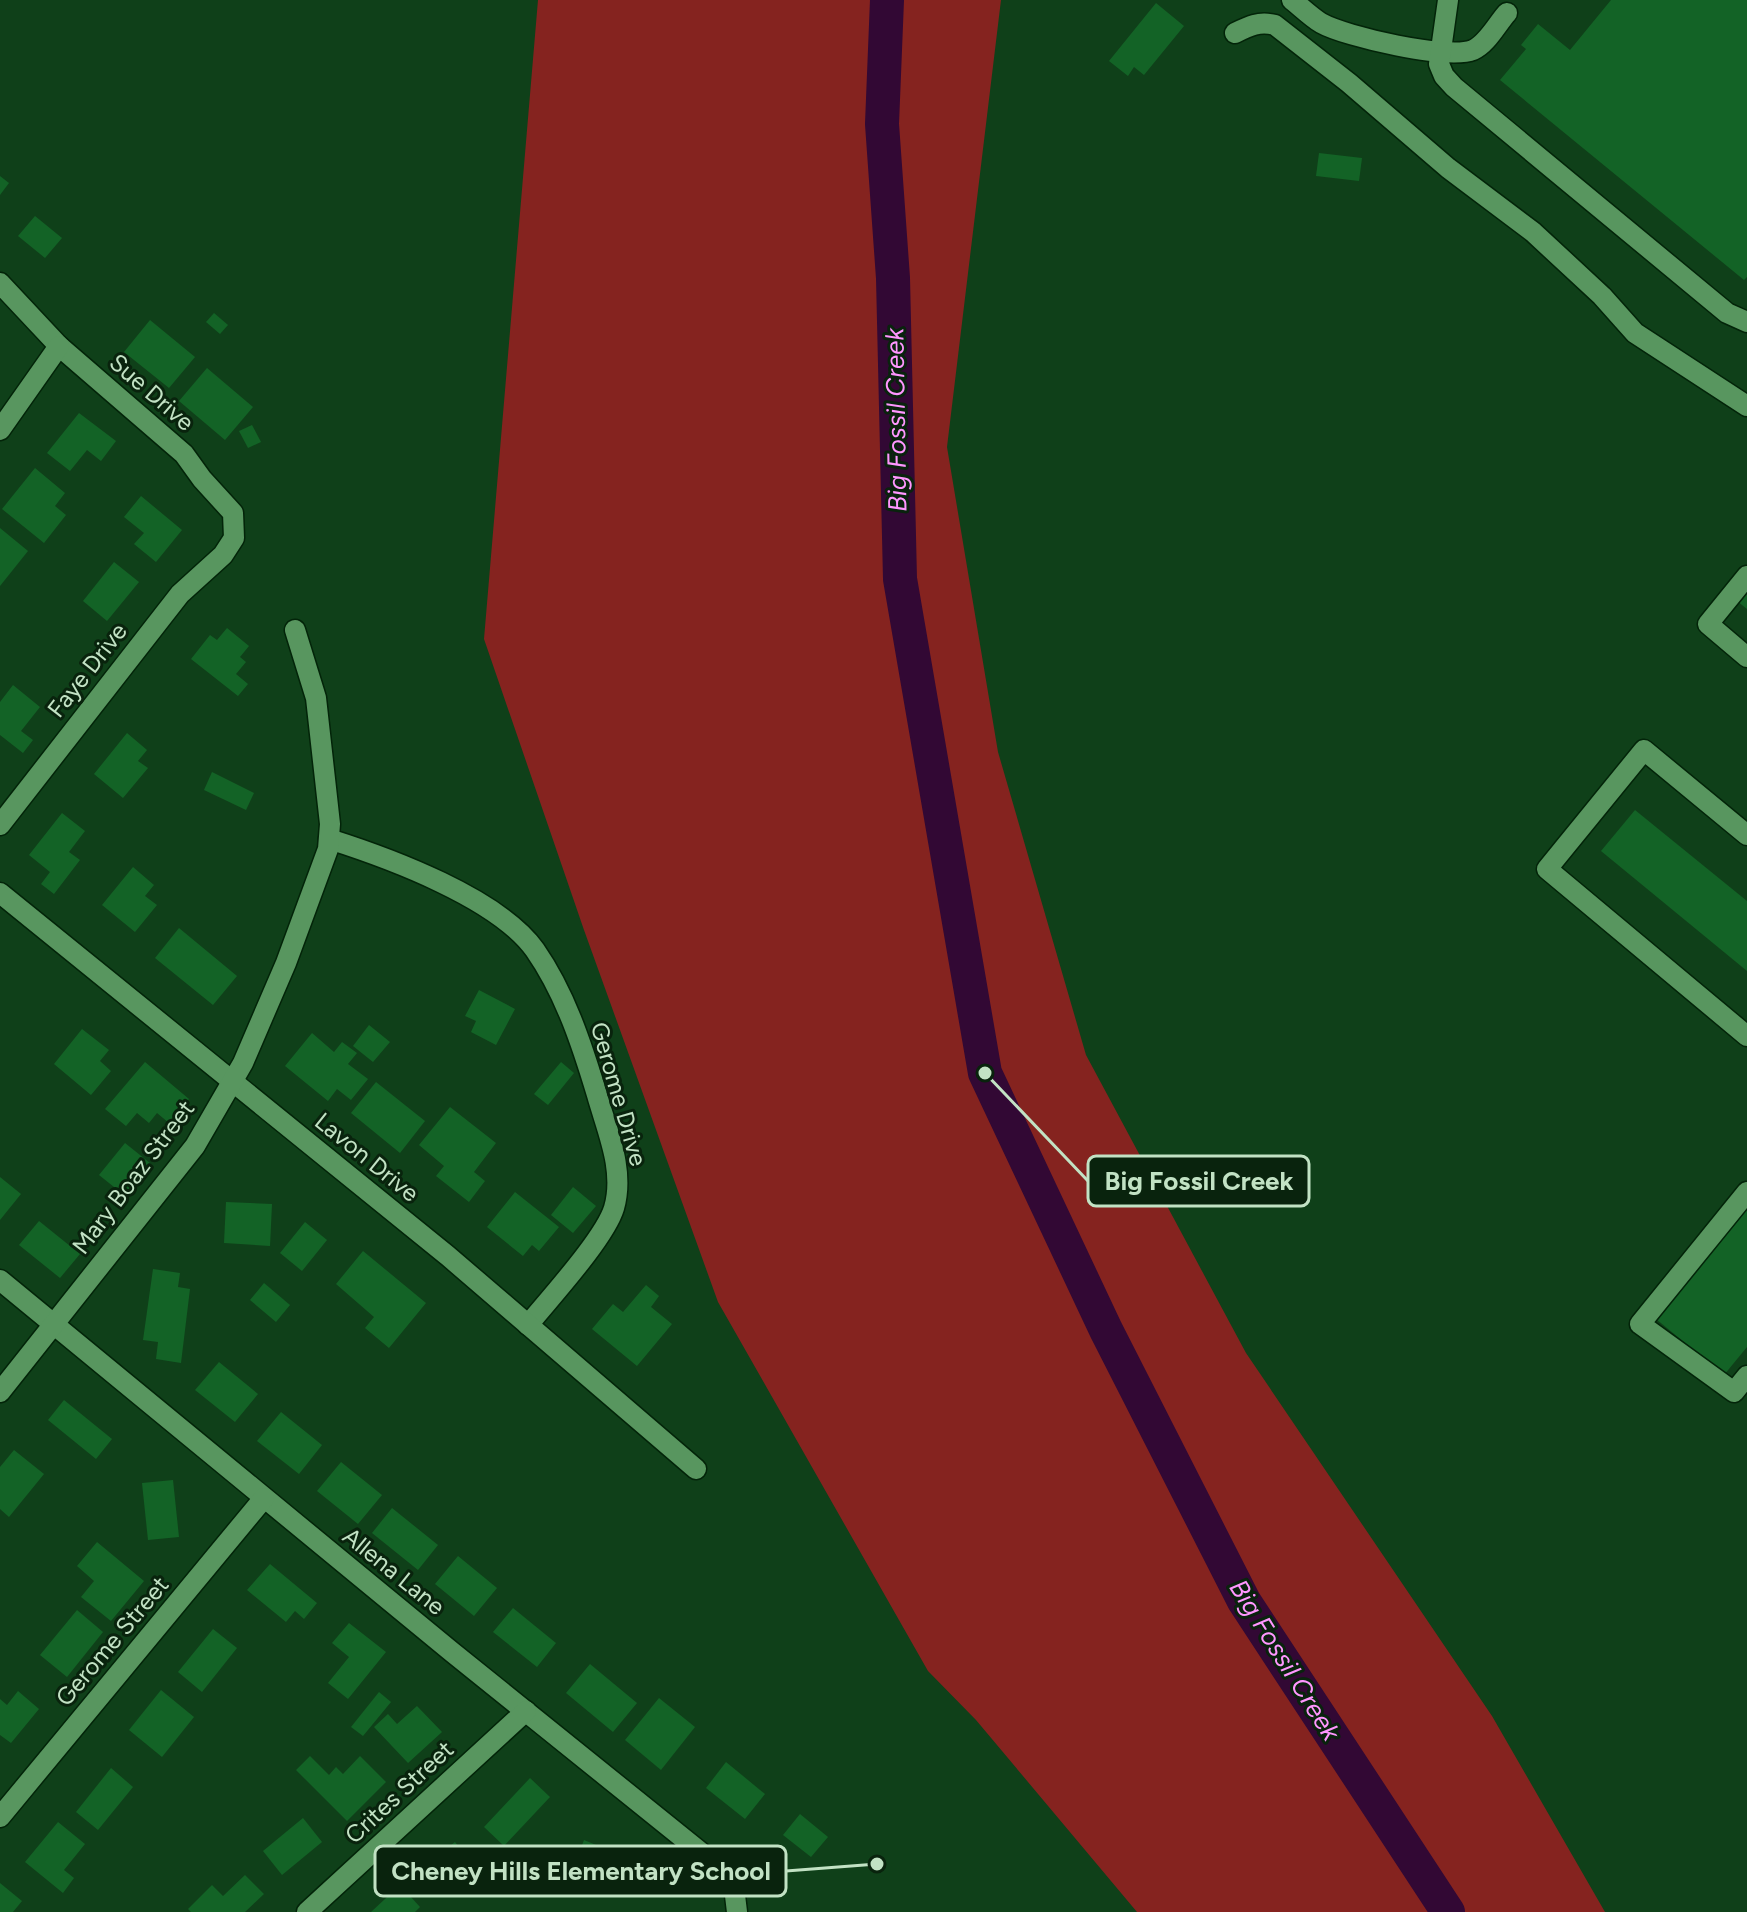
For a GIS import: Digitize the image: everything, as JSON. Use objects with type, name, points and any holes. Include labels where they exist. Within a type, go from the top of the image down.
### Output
[{"type":"street","points":[[1292,0],[1321,23],[1351,36],[1441,52],[1469,52],[1479,47],[1507,13]]},
{"type":"street","points":[[1448,0],[1439,64],[1454,87],[1727,313],[1747,322]]},
{"type":"street","points":[[1235,33],[1254,24],[1275,25],[1349,83],[1448,168],[1533,232],[1602,296],[1635,333],[1747,406]]},
{"type":"street","name":"Sue Drive","points":[[0,283],[59,346],[184,454],[233,513],[234,538],[223,555]]},
{"type":"street","points":[[0,430],[59,346]]},
{"type":"street","name":"Faye Drive","points":[[0,825],[180,594],[223,555]]},
{"type":"street","points":[[1747,576],[1708,624],[1747,657]]},
{"type":"street","points":[[295,630],[316,698],[329,839]]},
{"type":"street","points":[[1747,835],[1644,750],[1547,869],[1747,1036]]},
{"type":"street","name":"Mary Boaz Street","points":[[0,1392],[195,1146],[232,1081],[286,963],[329,839]]},
{"type":"street","name":"Gerome Drive","points":[[329,839],[476,899],[514,928],[533,948],[551,976],[582,1046],[618,1169],[614,1210],[601,1233],[528,1325]]},
{"type":"street","name":"Lavon Drive","points":[[0,893],[448,1256],[696,1469]]},
{"type":"street","points":[[1743,1388],[1640,1324],[1747,1192]]},
{"type":"street","name":"Allena Lane","points":[[0,1280],[719,1867],[734,1887],[737,1912]]},
{"type":"street","name":"Gerome Street","points":[[0,1817],[264,1498]]},
{"type":"street","name":"Crites Street","points":[[307,1912],[526,1711]]},
{"type":"shaded area","points":[[538,0],[1001,0],[947,447],[998,752],[1086,1055],[1246,1353],[1492,1716],[1605,1912],[1137,1912],[976,1720],[928,1671],[718,1302],[584,930],[484,639]]},
{"type":"building","points":[[1611,0],[1747,0],[1747,277],[1744,280],[1500,80],[1526,49],[1521,45],[1538,24],[1570,50]]},
{"type":"building","points":[[1156,3],[1184,26],[1144,75],[1134,67],[1128,76],[1109,61]]},
{"type":"building","points":[[1319,153],[1362,158],[1359,181],[1316,176]]},
{"type":"building","points":[[0,176],[9,183],[0,195]]},
{"type":"building","points":[[35,216],[62,238],[45,258],[18,236]]},
{"type":"building","points":[[214,313],[228,325],[220,334],[206,322]]},
{"type":"building","points":[[150,320],[195,357],[169,388],[124,352]]},
{"type":"building","points":[[207,368],[253,407],[225,440],[179,401]]},
{"type":"building","points":[[79,413],[116,441],[101,461],[87,450],[70,471],[47,453]]},
{"type":"building","points":[[252,425],[261,442],[248,448],[239,431]]},
{"type":"building","points":[[35,468],[65,493],[55,506],[66,515],[44,543],[2,509]]},
{"type":"building","points":[[141,496],[182,530],[156,562],[134,544],[144,533],[124,517]]},
{"type":"building","points":[[0,528],[28,551],[0,586]]},
{"type":"building","points":[[114,562],[139,582],[107,621],[83,601]]},
{"type":"building","points":[[1747,589],[1747,609],[1737,601]]},
{"type":"building","points":[[227,628],[249,646],[240,657],[246,662],[236,674],[248,684],[238,696],[191,659],[210,635],[217,640]]},
{"type":"building","points":[[13,685],[40,707],[21,731],[33,740],[23,753],[0,735],[0,702]]},
{"type":"building","points":[[127,733],[147,750],[138,761],[148,768],[123,798],[94,774]]},
{"type":"building","points":[[212,772],[254,793],[246,810],[204,790]]},
{"type":"building","points":[[1635,810],[1747,901],[1747,971],[1601,851]]},
{"type":"building","points":[[62,813],[85,831],[69,852],[80,860],[54,894],[41,884],[50,872],[29,855]]},
{"type":"building","points":[[133,867],[154,885],[145,896],[157,905],[135,932],[102,905]]},
{"type":"building","points":[[179,928],[237,976],[213,1005],[155,958]]},
{"type":"building","points":[[479,990],[515,1009],[496,1045],[471,1032],[476,1021],[465,1016]]},
{"type":"building","points":[[369,1025],[390,1042],[373,1062],[353,1046]]},
{"type":"building","points":[[82,1029],[109,1050],[100,1061],[111,1071],[91,1095],[54,1064]]},
{"type":"building","points":[[312,1033],[334,1052],[342,1042],[357,1053],[348,1064],[368,1079],[351,1100],[337,1089],[328,1101],[285,1066]]},
{"type":"building","points":[[145,1062],[189,1099],[169,1123],[157,1113],[149,1123],[137,1113],[126,1126],[105,1109]]},
{"type":"building","points":[[561,1062],[574,1073],[548,1105],[534,1094]]},
{"type":"building","points":[[376,1082],[425,1121],[400,1153],[351,1113]]},
{"type":"building","points":[[450,1107],[496,1143],[474,1172],[485,1181],[469,1202],[436,1176],[444,1166],[419,1145]]},
{"type":"building","points":[[125,1143],[150,1163],[124,1195],[99,1175]]},
{"type":"building","points":[[0,1177],[21,1194],[0,1220]]},
{"type":"building","points":[[573,1187],[596,1206],[573,1233],[551,1215]]},
{"type":"building","points":[[515,1192],[559,1227],[539,1251],[532,1245],[523,1256],[487,1227]]},
{"type":"building","points":[[226,1202],[272,1204],[270,1246],[224,1243]]},
{"type":"building","points":[[1747,1210],[1747,1347],[1724,1375],[1656,1319]]},
{"type":"building","points":[[39,1221],[80,1254],[60,1278],[19,1245]]},
{"type":"building","points":[[305,1222],[327,1240],[302,1271],[280,1253]]},
{"type":"building","points":[[363,1251],[426,1303],[389,1348],[365,1328],[374,1317],[336,1284]]},
{"type":"building","points":[[153,1269],[180,1273],[178,1287],[190,1289],[181,1363],[156,1359],[158,1342],[143,1340]]},
{"type":"building","points":[[264,1283],[290,1305],[276,1322],[250,1300]]},
{"type":"building","points":[[646,1285],[659,1296],[651,1307],[672,1324],[637,1366],[592,1329],[613,1304],[623,1312]]},
{"type":"building","points":[[219,1362],[258,1394],[235,1422],[195,1390]]},
{"type":"building","points":[[64,1400],[112,1439],[96,1459],[48,1420]]},
{"type":"building","points":[[281,1412],[322,1445],[299,1474],[257,1441]]},
{"type":"building","points":[[14,1450],[44,1474],[9,1517],[0,1509],[0,1467]]},
{"type":"building","points":[[341,1462],[382,1495],[358,1524],[317,1491]]},
{"type":"building","points":[[173,1480],[179,1537],[148,1540],[142,1483]]},
{"type":"building","points":[[392,1508],[438,1545],[418,1570],[372,1533]]},
{"type":"building","points":[[97,1542],[144,1581],[111,1621],[81,1597],[94,1581],[77,1566]]},
{"type":"building","points":[[458,1556],[497,1588],[474,1616],[435,1584]]},
{"type":"building","points":[[270,1564],[317,1603],[304,1619],[295,1611],[286,1622],[247,1590]]},
{"type":"building","points":[[513,1608],[556,1643],[537,1667],[493,1632]]},
{"type":"building","points":[[77,1610],[103,1632],[67,1677],[40,1655]]},
{"type":"building","points":[[349,1623],[386,1652],[348,1699],[328,1683],[349,1657],[332,1643]]},
{"type":"building","points":[[213,1629],[237,1648],[202,1692],[178,1672]]},
{"type":"building","points":[[590,1664],[637,1703],[613,1732],[566,1693]]},
{"type":"building","points":[[161,1690],[194,1717],[162,1757],[129,1730]]},
{"type":"building","points":[[18,1691],[39,1709],[11,1743],[0,1735],[0,1699],[7,1705]]},
{"type":"building","points":[[379,1692],[391,1702],[363,1736],[351,1727]]},
{"type":"building","points":[[659,1698],[695,1727],[661,1770],[625,1740]]},
{"type":"building","points":[[417,1706],[442,1732],[408,1763],[374,1727],[388,1714],[397,1724]]},
{"type":"building","points":[[310,1756],[329,1775],[336,1767],[343,1774],[360,1756],[386,1782],[347,1821],[296,1770]]},
{"type":"building","points":[[726,1762],[765,1794],[745,1819],[706,1788]]},
{"type":"building","points":[[111,1768],[133,1787],[98,1830],[76,1812]]},
{"type":"building","points":[[530,1778],[550,1797],[504,1846],[484,1827]]},
{"type":"building","points":[[800,1814],[828,1837],[811,1857],[783,1835]]},
{"type":"building","points":[[303,1818],[322,1842],[282,1875],[263,1851]]},
{"type":"building","points":[[58,1822],[85,1844],[64,1870],[74,1878],[63,1893],[25,1862]]},
{"type":"building","points":[[584,1840],[618,1854],[608,1879],[574,1866]]},
{"type":"building","points":[[455,1842],[473,1865],[438,1893],[420,1870]]},
{"type":"building","points":[[245,1875],[264,1894],[245,1912],[191,1912],[188,1909],[212,1885],[223,1896]]},
{"type":"building","points":[[0,1883],[22,1901],[13,1912],[0,1912]]},
{"type":"building","points":[[400,1885],[420,1907],[415,1912],[371,1912]]},
{"type":"waterway","name":"Big Fossil Creek","points":[[887,0],[882,124],[893,278],[900,579],[985,1073],[1106,1330],[1244,1601],[1448,1912]]},
{"type":"place","name":"Big Fossil Creek","points":[[985,1073]]},
{"type":"place","name":"Cheney Hills Elementary School","points":[[877,1864]]}]
